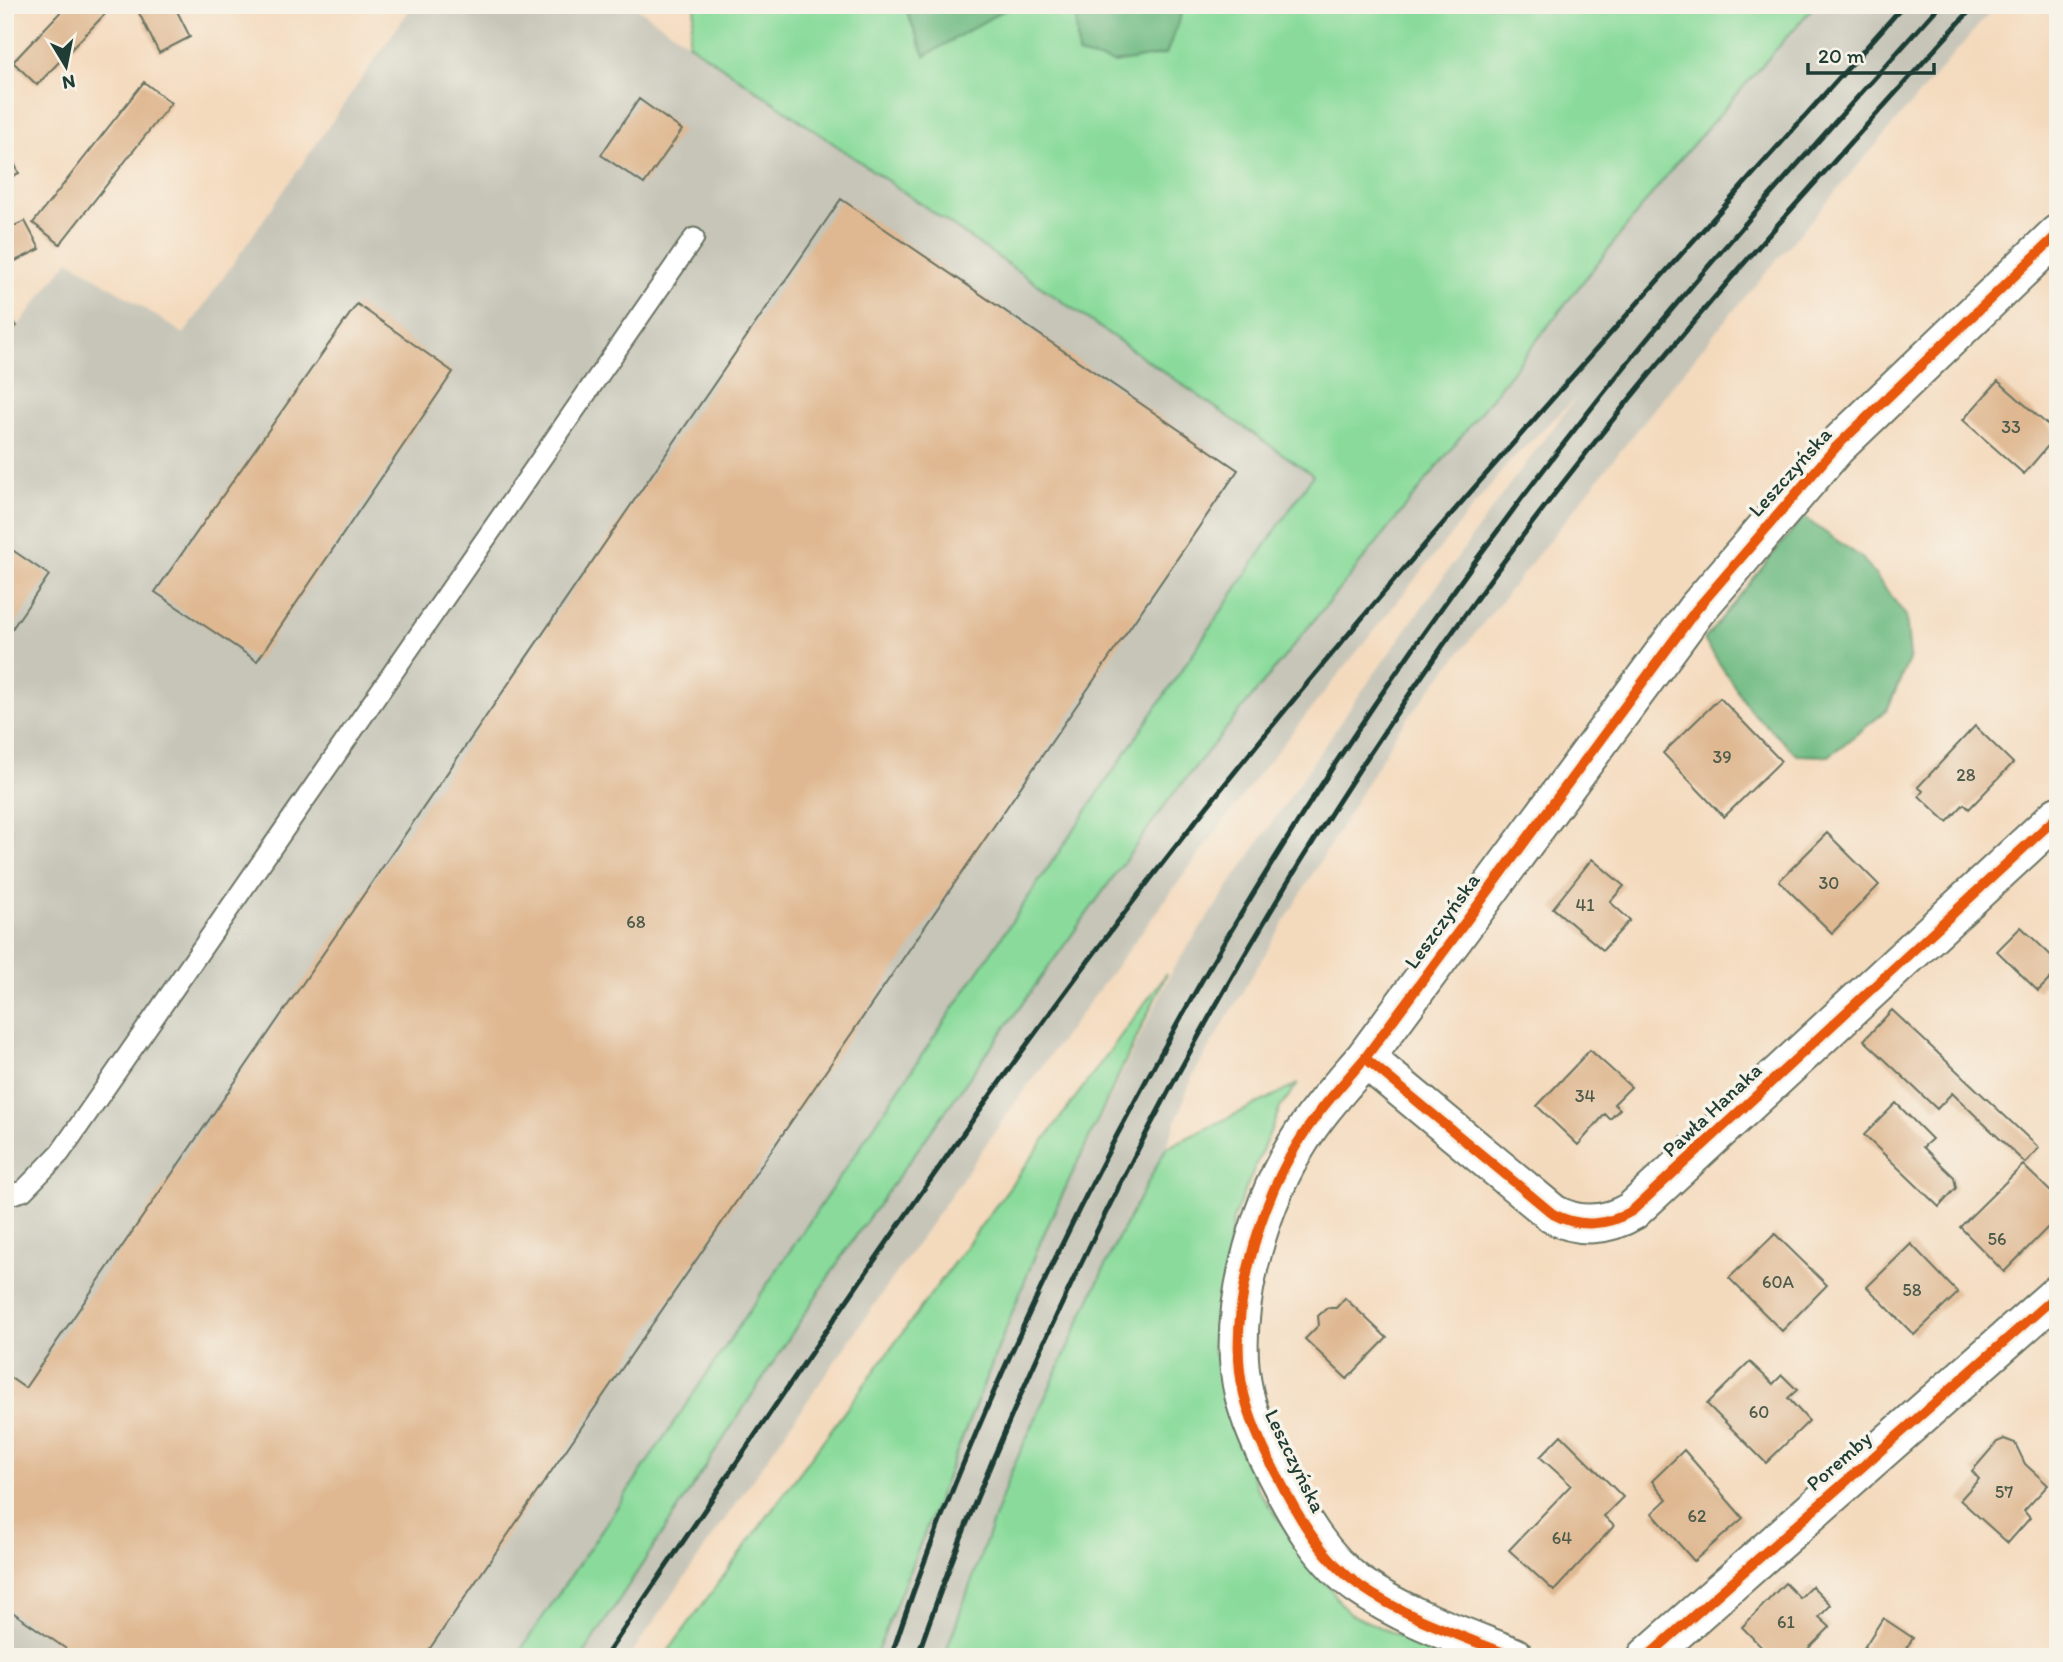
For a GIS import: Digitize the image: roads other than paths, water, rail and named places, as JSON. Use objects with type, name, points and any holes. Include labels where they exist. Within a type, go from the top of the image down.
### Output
[{"type":"street","name":"Leszczyńska","points":[[1514,1657],[1415,1617],[1359,1586],[1339,1569],[1290,1502],[1258,1436],[1240,1375],[1239,1327],[1247,1276],[1262,1223],[1296,1146],[1365,1058],[1696,610],[1836,447],[2058,234]]},
{"type":"street","name":"Pawła Hanaka","points":[[1365,1058],[1553,1214],[1563,1219],[1592,1224],[1621,1217],[1642,1201],[2058,816]]},
{"type":"street","name":"Poremby","points":[[1647,1657],[2058,1294]]},
{"type":"lane","points":[[5,1196],[23,1191],[60,1153],[694,238]]},
{"type":"railway","points":[[605,1657],[963,1133],[1037,1030],[1190,828],[1275,722],[1451,514],[1904,5]]},
{"type":"railway","points":[[891,1657],[960,1471],[1040,1290],[1097,1173],[1158,1058],[1222,945],[1290,834],[1434,618],[1590,410],[1718,255],[1940,5]]},
{"type":"railway","points":[[917,1657],[966,1524],[1060,1308],[1173,1082],[1300,862],[1440,650],[1591,447],[1779,223],[1975,5]]}]
